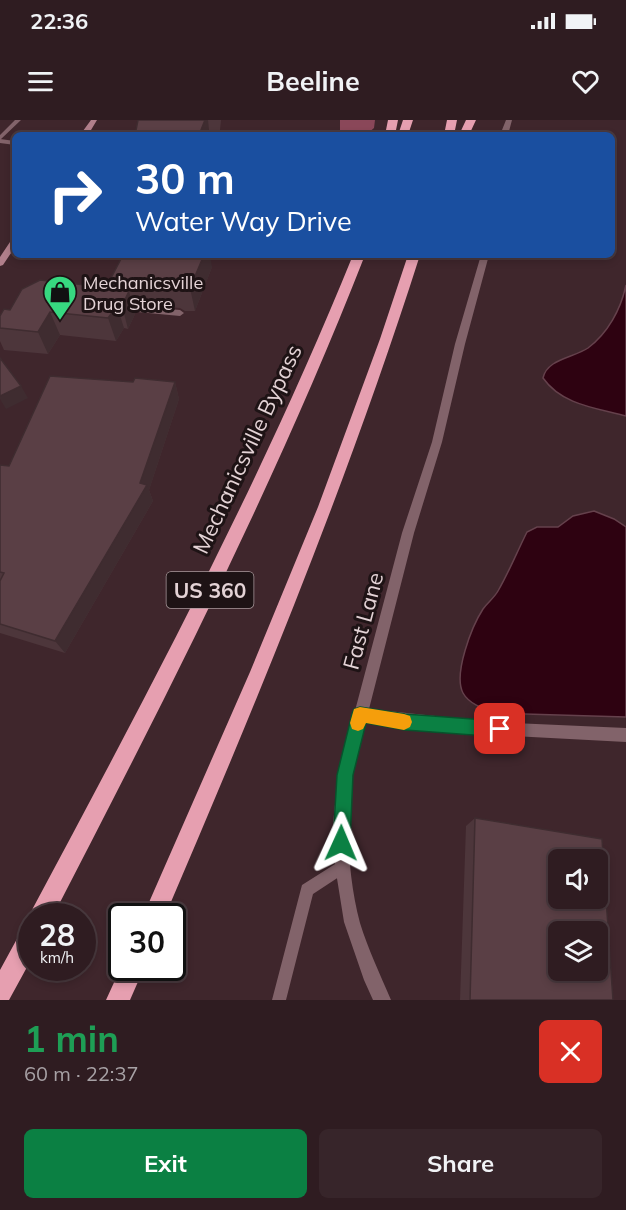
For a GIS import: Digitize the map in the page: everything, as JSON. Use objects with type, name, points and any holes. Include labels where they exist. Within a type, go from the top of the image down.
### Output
[{"type":"highway","name":"Mechanicsville Bypass","points":[[47,903],[192,626],[283,437],[358,258]]},
{"type":"highway","name":"US 360","points":[[160,903],[221,763],[324,511],[378,366],[415,258]]},
{"type":"highway","points":[[0,994],[18,960]]},
{"type":"highway","points":[[118,1000],[126,981]]},
{"type":"main road","points":[[0,263],[12,245]]},
{"type":"street","name":"Fast Lane","points":[[382,1000],[372,980],[352,922],[343,866],[341,824],[345,775],[408,533],[437,442],[460,344],[484,258]]},
{"type":"street","points":[[360,714],[405,722],[626,735]]},
{"type":"lane","points":[[0,140],[13,122]]},
{"type":"lane","points":[[130,309],[180,313]]},
{"type":"lane","points":[[279,1000],[307,890],[343,866]]},
{"type":"shaded area","points":[[340,120],[375,120],[374,128],[369,132],[340,132]]},
{"type":"shaded area","points":[[626,285],[626,416],[570,400],[551,387],[543,378],[545,372],[555,363],[588,348],[602,335],[617,312]]},
{"type":"shaded area","points":[[594,511],[626,527],[626,717],[495,713],[473,703],[463,693],[461,685],[460,674],[465,650],[483,609],[498,591],[527,532],[537,527],[558,527],[573,516]]},
{"type":"building","points":[[138,120],[205,120],[200,132],[136,132]]},
{"type":"building","points":[[121,258],[203,258],[190,288],[123,281],[119,283],[119,289],[129,291],[122,306],[117,306],[108,318],[50,312],[38,332],[0,328],[0,316],[4,309],[10,310],[22,289],[40,280],[112,288],[110,280]]},
{"type":"building","points":[[0,358],[21,386],[0,396]]},
{"type":"building","points":[[50,376],[133,382],[135,378],[175,382],[140,483],[147,485],[55,641],[0,624],[0,581],[4,573],[0,572],[0,465],[9,466]]},
{"type":"building","points":[[475,818],[602,839],[603,849],[548,849],[548,909],[607,909],[608,921],[548,921],[548,981],[608,981],[608,927],[613,1000],[470,1000]]},
{"type":"slow traffic","points":[[358,723],[360,714],[404,722]]},
{"type":"place","name":"Mechanicsville Drug Store","points":[[60,321]]},
{"type":"route","points":[[341,843],[345,775],[360,714],[405,722],[500,729]]}]
